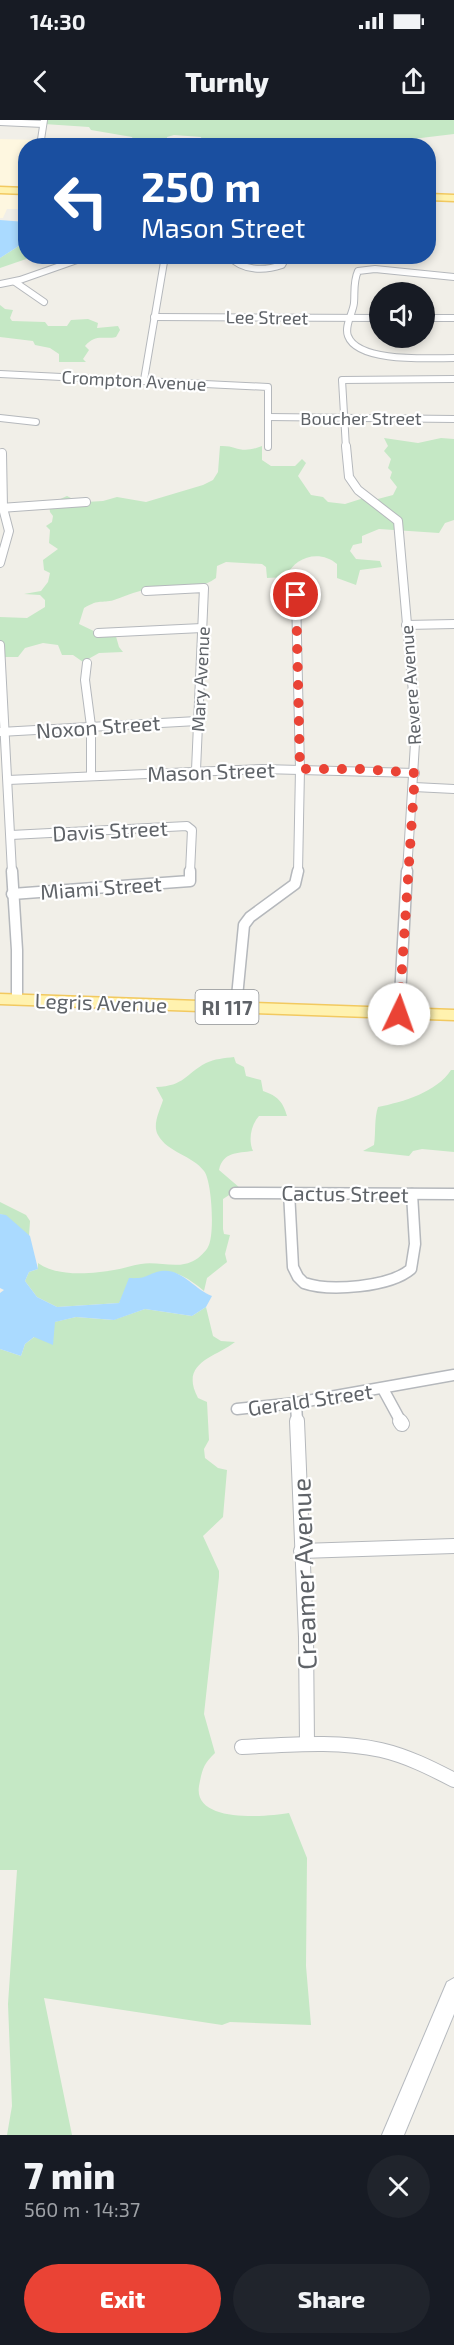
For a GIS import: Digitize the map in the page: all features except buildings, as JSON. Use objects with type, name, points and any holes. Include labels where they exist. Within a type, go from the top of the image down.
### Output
[{"type":"main road","points":[[0,190],[18,191]]},
{"type":"main road","points":[[436,197],[454,198]]},
{"type":"main road","name":"Legris Avenue","points":[[0,999],[454,1015]]},
{"type":"main road","points":[[393,2135],[454,1989]]},
{"type":"street","points":[[0,122],[43,122],[41,138]]},
{"type":"street","points":[[0,284],[15,282],[59,264]]},
{"type":"street","points":[[144,380],[164,264]]},
{"type":"street","points":[[238,264],[244,267],[267,268],[283,264]]},
{"type":"street","points":[[454,277],[362,269],[356,275],[348,338],[359,348],[384,356],[454,358]]},
{"type":"street","points":[[15,282],[44,302]]},
{"type":"street","name":"Lee Street","points":[[154,317],[369,318]]},
{"type":"street","points":[[435,318],[454,318]]},
{"type":"street","points":[[424,358],[426,379],[454,379]]},
{"type":"street","name":"Crompton Avenue","points":[[0,374],[268,387],[271,391],[268,417]]},
{"type":"street","name":"Revere Avenue","points":[[399,1014],[415,773],[415,696],[406,625],[400,528],[394,516],[358,490],[349,477],[342,380],[426,379]]},
{"type":"street","points":[[268,417],[268,447]]},
{"type":"street","name":"Boucher Street","points":[[268,417],[454,419]]},
{"type":"street","points":[[0,418],[36,422]]},
{"type":"street","points":[[0,563],[9,531],[2,508],[2,453]]},
{"type":"street","points":[[2,508],[86,502]]},
{"type":"street","points":[[236,1007],[244,925],[250,917],[295,884],[298,876],[300,769],[296,595],[307,586]]},
{"type":"street","name":"Mary Avenue","points":[[146,591],[204,588],[196,770]]},
{"type":"street","points":[[406,625],[454,624]]},
{"type":"street","points":[[98,633],[202,628]]},
{"type":"street","points":[[0,645],[3,732],[11,835],[12,894],[17,950],[17,999]]},
{"type":"street","points":[[87,663],[85,680],[91,726],[91,776]]},
{"type":"street","name":"Noxon Street","points":[[3,732],[197,721]]},
{"type":"street","name":"Mason Street","points":[[8,780],[196,770],[363,769],[415,773]]},
{"type":"street","points":[[414,787],[454,789]]},
{"type":"street","name":"Davis Street","points":[[11,835],[187,826],[192,830],[190,881]]},
{"type":"street","name":"Miami Street","points":[[12,894],[190,881]]},
{"type":"street","points":[[290,1192],[293,1267],[296,1275],[304,1284],[318,1287],[367,1284],[405,1275],[412,1268],[415,1252],[412,1194]]},
{"type":"street","name":"Cactus Street","points":[[235,1193],[454,1194]]},
{"type":"street","name":"Gerald Street","points":[[237,1409],[296,1403],[454,1375]]},
{"type":"street","name":"Gerald Street","points":[[383,1389],[402,1424]]},
{"type":"street","name":"Creamer Avenue","points":[[296,1403],[306,1637],[306,1744]]},
{"type":"street","points":[[301,1551],[454,1546]]},
{"type":"street","points":[[242,1747],[306,1744],[380,1749],[418,1762],[454,1780]]},
{"type":"shaded area","points":[[0,139],[18,139],[18,209],[7,209],[3,218],[0,218]]},
{"type":"green space","points":[[44,120],[454,120],[454,134],[421,138],[201,138],[174,135],[167,138],[132,138],[91,130],[89,127],[44,124]]},
{"type":"green space","points":[[18,246],[18,262],[0,268],[0,258]]},
{"type":"green space","points":[[0,305],[5,309],[13,310],[10,318],[12,321],[45,322],[48,326],[67,326],[71,320],[88,319],[98,323],[97,328],[118,326],[120,330],[116,337],[96,338],[89,342],[85,346],[89,350],[83,359],[86,362],[59,362],[59,354],[50,348],[35,345],[33,341],[0,337]]},
{"type":"green space","points":[[384,438],[418,443],[441,438],[454,439],[454,520],[445,523],[439,533],[379,529],[362,536],[362,543],[353,545],[350,551],[356,559],[380,561],[382,567],[360,570],[356,585],[337,578],[337,564],[323,557],[315,556],[301,560],[290,570],[287,577],[267,578],[266,567],[262,564],[226,562],[217,566],[216,578],[198,586],[140,591],[114,600],[94,603],[84,608],[79,624],[98,633],[115,633],[123,652],[99,653],[83,662],[73,655],[62,655],[58,645],[43,643],[25,648],[18,657],[0,657],[0,617],[27,618],[45,607],[45,600],[40,595],[24,594],[41,591],[48,582],[50,573],[44,570],[43,560],[58,549],[49,543],[50,530],[46,526],[52,522],[53,516],[49,504],[67,496],[86,502],[117,497],[146,502],[203,485],[213,480],[218,472],[220,446],[248,450],[262,446],[262,460],[271,466],[295,466],[302,459],[306,463],[298,476],[311,495],[323,497],[328,502],[345,504],[367,497],[374,500],[393,495],[397,487],[390,478],[392,472],[388,468],[391,459],[384,451],[388,446]]},
{"type":"green space","points":[[234,1057],[236,1063],[244,1067],[246,1076],[261,1080],[263,1091],[279,1100],[287,1116],[259,1116],[251,1133],[253,1151],[231,1154],[221,1164],[219,1170],[240,1188],[223,1199],[223,1229],[224,1234],[230,1235],[225,1254],[227,1262],[207,1278],[204,1291],[191,1281],[169,1272],[150,1277],[119,1303],[57,1307],[37,1297],[25,1281],[29,1272],[38,1269],[38,1263],[55,1271],[96,1273],[148,1263],[176,1265],[189,1263],[206,1250],[210,1241],[212,1221],[207,1177],[199,1166],[168,1146],[158,1135],[156,1122],[163,1100],[156,1087],[179,1082],[209,1062]]},
{"type":"green space","points":[[451,1070],[454,1070],[454,1152],[422,1149],[413,1151],[409,1156],[363,1151],[374,1145],[378,1107],[419,1095],[445,1078]]},
{"type":"green space","points":[[0,1202],[26,1215],[30,1221],[29,1236],[6,1216],[0,1214]]},
{"type":"green space","points":[[206,1307],[213,1336],[221,1341],[235,1342],[202,1362],[193,1376],[193,1386],[198,1398],[207,1402],[209,1440],[204,1449],[205,1458],[218,1468],[227,1470],[223,1517],[203,1536],[219,1571],[219,1577],[204,1714],[215,1753],[205,1764],[202,1772],[199,1786],[200,1798],[207,1806],[233,1815],[264,1816],[289,1813],[307,1858],[306,1966],[311,2025],[230,2022],[222,2025],[44,1998],[72,2135],[7,2135],[12,2106],[8,2004],[17,1870],[0,1870],[0,1349],[21,1356],[25,1344],[54,1322],[76,1317],[113,1320],[145,1309],[192,1316]]},
{"type":"water","points":[[0,220],[18,221],[18,246],[0,258]]},
{"type":"water","points":[[0,1214],[6,1215],[30,1236],[38,1269],[29,1272],[25,1281],[37,1297],[57,1307],[119,1303],[129,1278],[144,1277],[161,1271],[169,1271],[182,1276],[212,1296],[206,1307],[192,1316],[145,1309],[114,1320],[76,1317],[55,1322],[53,1345],[34,1337],[25,1344],[21,1356],[0,1349],[0,1293],[4,1290],[0,1288]]},
{"type":"route","points":[[296,595],[300,769],[363,769],[415,773],[399,1014]]}]
